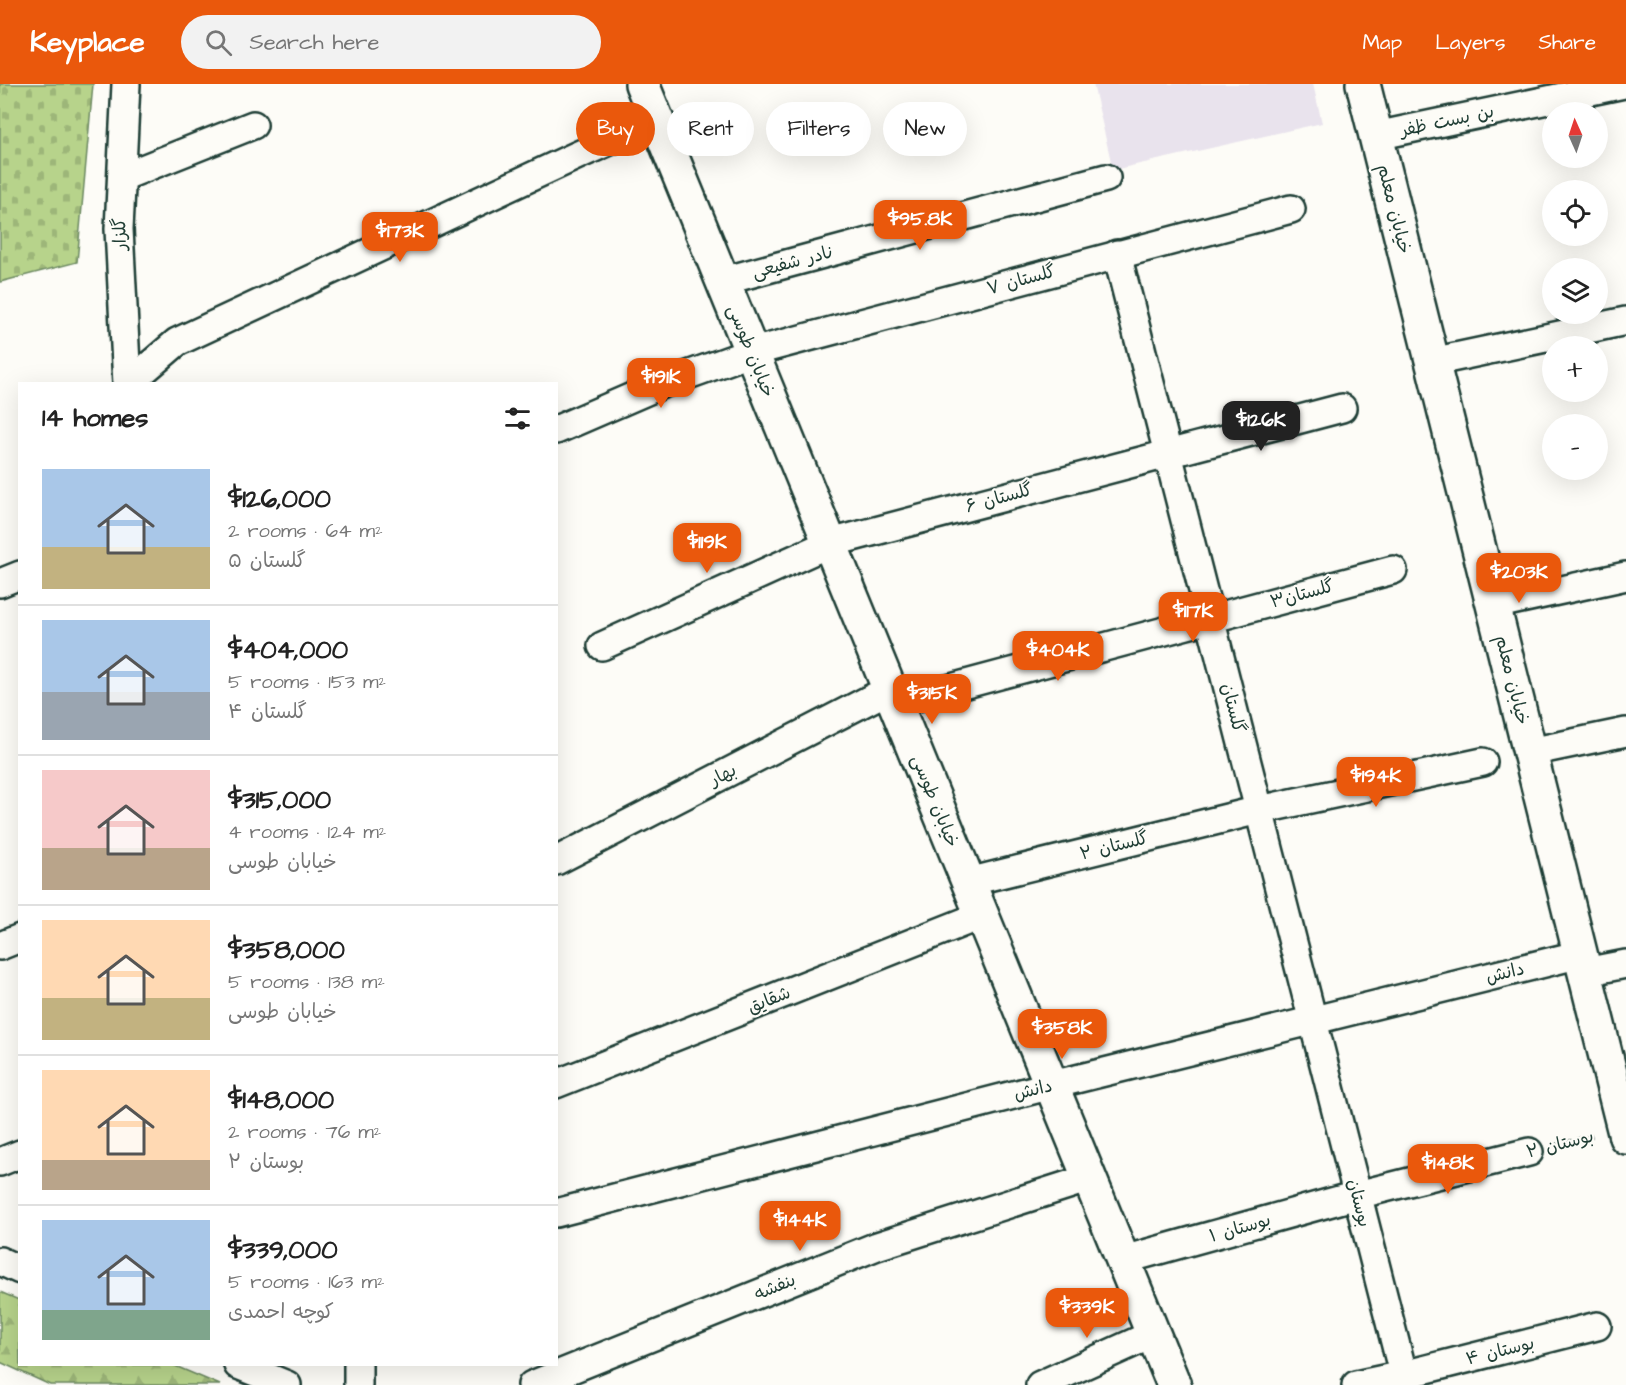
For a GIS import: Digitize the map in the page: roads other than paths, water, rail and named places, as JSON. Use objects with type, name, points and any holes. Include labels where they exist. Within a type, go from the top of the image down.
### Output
[{"type":"street","name":"گلزار","points":[[126,84],[119,229],[128,382]]},
{"type":"street","name":"خیابان طوسی","points":[[642,84],[1174,1385]]},
{"type":"street","name":"خیابان معلم","points":[[1363,84],[1625,1132]]},
{"type":"street","name":"بن بست ظفر","points":[[1376,136],[1624,84]]},
{"type":"street","points":[[130,382],[177,342],[657,120]]},
{"type":"street","points":[[122,177],[253,125]]},
{"type":"street","name":"نادر شفیعی","points":[[723,281],[1106,178]]},
{"type":"street","name":"گلستان ۷","points":[[558,429],[660,385],[752,352],[1291,208]]},
{"type":"street","name":"گلستان","points":[[1117,254],[1313,1022]]},
{"type":"street","points":[[1432,362],[1626,321]]},
{"type":"street","name":"گلستان ۶","points":[[602,646],[830,543],[1342,408]]},
{"type":"street","name":"گلستان۳","points":[[892,696],[1210,618],[1393,570]]},
{"type":"street","points":[[0,584],[18,576]]},
{"type":"street","points":[[1493,604],[1626,576]]},
{"type":"street","name":"بهار","points":[[558,860],[892,696]]},
{"type":"street","points":[[1530,752],[1626,732]]},
{"type":"street","name":"گلستان ۲","points":[[968,882],[1259,810],[1483,762]]},
{"type":"street","name":"شقایق","points":[[558,1083],[982,915]]},
{"type":"street","points":[[0,946],[18,939]]},
{"type":"street","name":"دانش","points":[[558,1212],[1052,1085],[1313,1022],[1583,963],[1626,963]]},
{"type":"street","name":"بوستان","points":[[1313,1022],[1404,1380]]},
{"type":"street","name":"بوستان ۲","points":[[1357,1195],[1529,1152]]},
{"type":"street","points":[[0,1162],[18,1155]]},
{"type":"street","name":"بنفشه","points":[[532,1385],[876,1246],[1090,1178]]},
{"type":"street","name":"بوستان ۱","points":[[1124,1260],[1357,1195]]},
{"type":"street","points":[[0,1261],[18,1269]]},
{"type":"street","name":"بوستان ۴","points":[[1356,1385],[1404,1380],[1597,1326]]},
{"type":"street","points":[[1040,1385],[1153,1334]]},
{"type":"street","points":[[240,1366],[287,1385]]},
{"type":"street","points":[[358,1366],[358,1385]]}]
